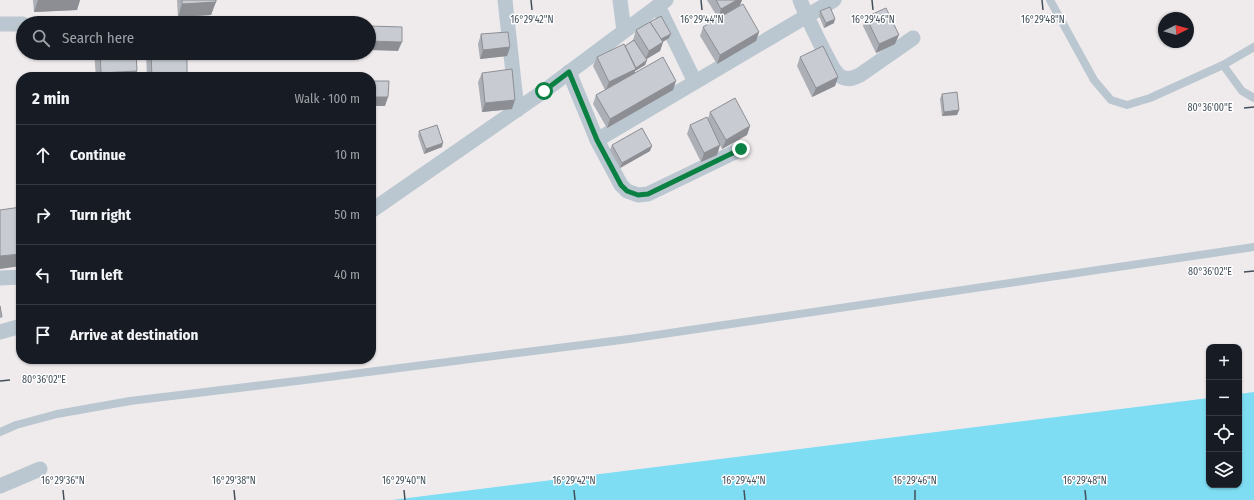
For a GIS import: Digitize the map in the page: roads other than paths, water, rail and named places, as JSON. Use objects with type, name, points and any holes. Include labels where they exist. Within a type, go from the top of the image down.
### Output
[{"type":"street","points":[[506,0],[517,110]]},
{"type":"street","points":[[620,0],[624,31]]},
{"type":"street","points":[[800,0],[831,64],[838,75],[844,78],[852,78],[860,75],[913,38]]},
{"type":"street","points":[[597,140],[834,0]]},
{"type":"street","points":[[376,208],[544,91],[662,3],[695,82]]},
{"type":"street","points":[[0,24],[16,24]]},
{"type":"street","points":[[569,72],[597,140],[621,185],[627,191],[638,195],[648,194],[741,149]]},
{"type":"street","points":[[0,278],[16,277]]},
{"type":"street","points":[[0,332],[16,327]]},
{"type":"street","points":[[0,486],[40,469]]},
{"type":"lane","points":[[1050,0],[1094,80],[1111,100],[1127,105],[1150,98],[1223,65],[1254,47]]},
{"type":"lane","points":[[1223,65],[1242,91],[1254,98]]},
{"type":"lane","points":[[0,432],[16,425],[57,414],[130,401],[629,339],[1254,247]]},
{"type":"water","points":[[1254,392],[1254,500],[392,500],[1206,398],[1206,488],[1242,488],[1242,394]]}]
